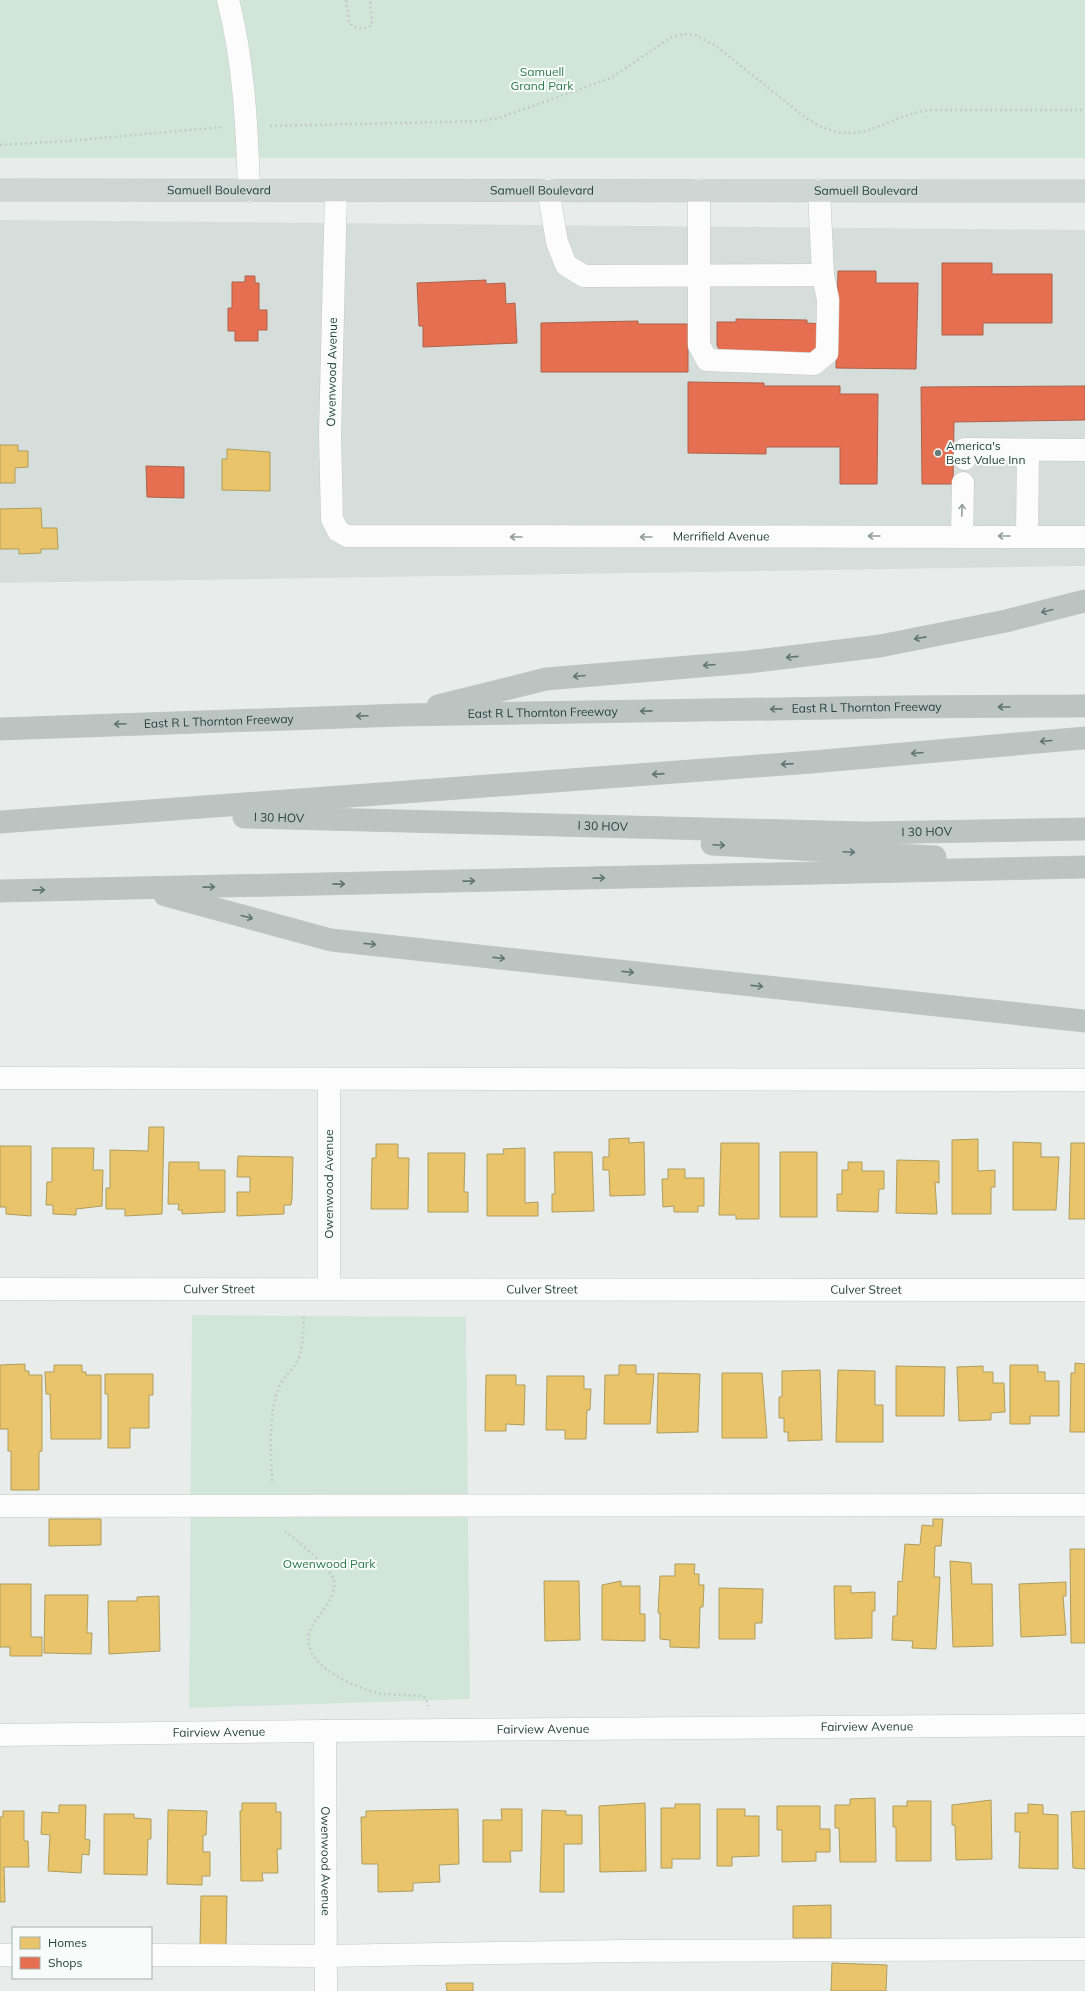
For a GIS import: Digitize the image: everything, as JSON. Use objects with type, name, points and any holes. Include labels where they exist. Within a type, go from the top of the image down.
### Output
[{"type":"highway","points":[[401,715],[546,679],[748,662],[880,646],[1006,621],[1085,601]]},
{"type":"highway","name":"East R L Thornton Freeway","points":[[0,728],[401,715],[1085,706]]},
{"type":"highway","points":[[121,814],[812,762],[1085,738]]},
{"type":"highway","name":"I 30 HOV","points":[[0,814],[121,814],[858,833],[1085,830]]},
{"type":"highway","points":[[121,814],[522,833],[1085,867]]},
{"type":"highway","name":"I 30 HOV","points":[[0,822],[121,814]]},
{"type":"highway","points":[[0,891],[1085,867]]},
{"type":"highway","points":[[142,889],[331,940],[1085,1021]]},
{"type":"main road","name":"Samuell Boulevard","points":[[0,190],[336,192],[548,189],[1085,191]]},
{"type":"street","points":[[228,0],[233,19],[247,127],[249,191]]},
{"type":"street","points":[[548,189],[557,242],[566,266],[584,276],[823,275]]},
{"type":"street","points":[[699,190],[699,345],[707,360],[814,364],[827,353],[828,300],[823,275],[819,190]]},
{"type":"street","name":"Owenwood Avenue","points":[[336,192],[330,434],[332,519],[338,531],[347,536],[357,537]]},
{"type":"street","points":[[964,459],[964,448],[1085,450]]},
{"type":"street","points":[[1027,536],[1028,450]]},
{"type":"street","points":[[962,536],[963,483]]},
{"type":"street","name":"Merrifield Avenue","points":[[357,537],[1085,537]]},
{"type":"street","points":[[0,1078],[1085,1080]]},
{"type":"street","name":"Owenwood Avenue","points":[[329,1079],[329,1289]]},
{"type":"street","name":"Culver Street","points":[[0,1289],[304,1288],[1085,1290]]},
{"type":"street","points":[[0,1506],[272,1507],[1085,1505]]},
{"type":"street","name":"Fairview Avenue","points":[[0,1735],[1085,1725]]},
{"type":"street","name":"Owenwood Avenue","points":[[325,1731],[326,1991]]},
{"type":"street","points":[[152,1955],[325,1956],[620,1951],[1085,1949]]},
{"type":"street","points":[[0,1955],[12,1955]]},
{"type":"path","points":[[346,0],[349,23],[356,29],[366,29],[372,25],[370,0]]},
{"type":"path","points":[[0,145],[67,142],[217,127],[482,120],[499,118],[610,78],[670,38],[684,34],[695,35],[716,46],[806,118],[820,127],[836,133],[852,134],[865,131],[910,114],[930,110],[1085,110]]},
{"type":"path","points":[[304,1288],[304,1314],[299,1356],[296,1364],[282,1381],[277,1391],[274,1410],[271,1441],[272,1517],[275,1523],[296,1538],[329,1571],[334,1580],[334,1589],[331,1597],[311,1628],[308,1638],[309,1648],[317,1662],[332,1674],[355,1686],[376,1693],[412,1695],[426,1698],[428,1703],[428,1731]]},
{"type":"shaded area","points":[[0,220],[1085,230],[1085,566],[0,583]]},
{"type":"green space","name":"Samuell Grand Park","points":[[0,0],[1085,0],[1085,158],[0,158]]},
{"type":"green space","name":"Owenwood Park","points":[[192,1315],[466,1317],[470,1699],[189,1708]]},
{"type":"building: Homes","points":[[0,445],[18,445],[18,451],[28,451],[28,467],[15,468],[15,483],[0,483]]},
{"type":"building: Homes","points":[[227,449],[270,452],[270,491],[222,490],[222,459],[227,459]]},
{"type":"building: Homes","points":[[41,508],[42,528],[57,528],[58,549],[41,549],[41,553],[19,554],[19,549],[0,549],[0,509]]},
{"type":"building: Homes","points":[[149,1127],[164,1127],[162,1214],[125,1216],[125,1209],[106,1209],[106,1188],[110,1188],[110,1150],[148,1151]]},
{"type":"building: Homes","points":[[629,1138],[629,1143],[644,1142],[645,1195],[610,1196],[609,1170],[603,1170],[603,1157],[609,1157],[609,1139]]},
{"type":"building: Homes","points":[[978,1139],[978,1171],[995,1170],[995,1187],[991,1187],[991,1214],[952,1214],[952,1140]]},
{"type":"building: Homes","points":[[1013,1142],[1041,1143],[1041,1157],[1059,1157],[1056,1210],[1013,1210]]},
{"type":"building: Homes","points":[[721,1143],[759,1143],[759,1219],[736,1219],[736,1215],[719,1215]]},
{"type":"building: Homes","points":[[1071,1143],[1085,1143],[1085,1219],[1069,1219]]},
{"type":"building: Homes","points":[[376,1144],[398,1144],[398,1158],[409,1158],[408,1209],[371,1209],[372,1158],[376,1158]]},
{"type":"building: Homes","points":[[0,1146],[31,1146],[31,1216],[6,1214],[6,1207],[0,1207]]},
{"type":"building: Homes","points":[[52,1148],[94,1148],[93,1170],[103,1170],[102,1206],[76,1209],[76,1215],[53,1214],[53,1205],[46,1205],[47,1182],[52,1182]]},
{"type":"building: Homes","points":[[525,1148],[525,1203],[538,1202],[538,1216],[487,1216],[487,1154],[504,1154],[503,1149]]},
{"type":"building: Homes","points":[[554,1152],[592,1152],[594,1211],[552,1212],[552,1194],[555,1194]]},
{"type":"building: Homes","points":[[780,1152],[817,1152],[817,1217],[780,1217]]},
{"type":"building: Homes","points":[[428,1153],[465,1153],[464,1192],[468,1192],[468,1212],[428,1212]]},
{"type":"building: Homes","points":[[238,1156],[293,1157],[291,1205],[284,1205],[284,1214],[237,1216],[237,1192],[250,1192],[250,1177],[237,1177]]},
{"type":"building: Homes","points":[[897,1160],[939,1161],[939,1183],[935,1182],[937,1214],[896,1213]]},
{"type":"building: Homes","points":[[169,1162],[199,1162],[199,1170],[225,1170],[225,1212],[182,1214],[182,1210],[178,1210],[179,1204],[168,1204]]},
{"type":"building: Homes","points":[[848,1162],[862,1162],[862,1171],[884,1171],[884,1189],[879,1189],[878,1212],[837,1211],[837,1194],[842,1194],[842,1170],[848,1170]]},
{"type":"building: Homes","points":[[668,1169],[685,1169],[685,1178],[704,1178],[704,1206],[698,1206],[698,1212],[674,1212],[674,1206],[663,1207],[662,1179],[668,1179]]},
{"type":"building: Homes","points":[[1075,1363],[1085,1364],[1085,1432],[1070,1432],[1071,1373],[1075,1373]]},
{"type":"building: Homes","points":[[25,1364],[25,1371],[29,1371],[29,1375],[42,1375],[42,1451],[39,1452],[39,1490],[11,1490],[11,1451],[8,1451],[8,1429],[0,1429],[0,1365]]},
{"type":"building: Homes","points":[[54,1365],[82,1365],[82,1372],[86,1372],[86,1375],[101,1375],[101,1439],[51,1439],[50,1394],[46,1394],[45,1372],[54,1372]]},
{"type":"building: Homes","points":[[619,1365],[636,1365],[636,1374],[654,1374],[650,1424],[604,1424],[605,1375],[619,1375]]},
{"type":"building: Homes","points":[[1010,1365],[1038,1365],[1038,1372],[1045,1372],[1045,1381],[1059,1381],[1059,1416],[1030,1416],[1030,1424],[1010,1424]]},
{"type":"building: Homes","points":[[896,1366],[945,1367],[944,1416],[896,1416]]},
{"type":"building: Homes","points":[[983,1366],[983,1372],[993,1372],[993,1383],[1004,1383],[1005,1412],[991,1413],[991,1420],[959,1421],[957,1367]]},
{"type":"building: Homes","points":[[820,1370],[822,1440],[788,1441],[788,1432],[784,1432],[784,1418],[779,1418],[779,1397],[782,1397],[782,1371]]},
{"type":"building: Homes","points":[[838,1370],[875,1371],[875,1405],[883,1405],[883,1442],[836,1442]]},
{"type":"building: Homes","points":[[658,1373],[700,1374],[698,1432],[657,1433]]},
{"type":"building: Homes","points":[[722,1373],[762,1373],[767,1438],[722,1438]]},
{"type":"building: Homes","points":[[105,1374],[153,1374],[153,1395],[149,1395],[149,1428],[130,1428],[130,1448],[108,1448],[108,1394],[105,1394]]},
{"type":"building: Homes","points":[[486,1375],[516,1375],[516,1385],[525,1385],[524,1425],[506,1424],[506,1431],[485,1431]]},
{"type":"building: Homes","points":[[547,1376],[584,1376],[584,1389],[591,1389],[590,1410],[587,1410],[586,1439],[565,1439],[565,1430],[546,1430]]},
{"type":"building: Homes","points":[[49,1519],[101,1519],[101,1545],[49,1546]]},
{"type":"building: Homes","points":[[933,1519],[943,1519],[941,1546],[935,1546],[934,1577],[940,1577],[936,1649],[912,1648],[913,1641],[892,1640],[893,1616],[897,1616],[898,1581],[902,1582],[905,1544],[920,1545],[922,1525],[933,1526]]},
{"type":"building: Homes","points":[[1070,1549],[1085,1549],[1085,1643],[1071,1643]]},
{"type":"building: Homes","points":[[950,1561],[971,1563],[972,1584],[992,1584],[993,1646],[953,1647]]},
{"type":"building: Homes","points":[[675,1564],[695,1564],[694,1574],[699,1574],[699,1585],[704,1585],[703,1607],[700,1607],[699,1648],[670,1647],[670,1640],[660,1639],[660,1613],[658,1613],[660,1576],[675,1576]]},
{"type":"building: Homes","points":[[544,1581],[579,1581],[580,1640],[545,1641]]},
{"type":"building: Homes","points":[[621,1581],[621,1586],[640,1586],[640,1614],[645,1614],[645,1641],[602,1640],[602,1585]]},
{"type":"building: Homes","points":[[1066,1582],[1066,1596],[1063,1596],[1066,1635],[1021,1637],[1019,1584]]},
{"type":"building: Homes","points":[[0,1584],[31,1584],[31,1637],[42,1637],[42,1656],[10,1656],[10,1647],[0,1647]]},
{"type":"building: Homes","points":[[834,1586],[851,1586],[851,1593],[875,1592],[875,1611],[872,1611],[872,1638],[835,1639]]},
{"type":"building: Homes","points":[[719,1588],[763,1589],[762,1623],[755,1623],[755,1639],[719,1639]]},
{"type":"building: Homes","points":[[45,1595],[88,1595],[87,1633],[92,1633],[91,1654],[44,1653]]},
{"type":"building: Homes","points":[[159,1596],[160,1651],[109,1654],[108,1601],[137,1601],[137,1597]]},
{"type":"building: Homes","points":[[875,1798],[876,1862],[840,1862],[839,1828],[835,1828],[835,1805],[850,1805],[850,1799]]},
{"type":"building: Homes","points":[[991,1800],[992,1859],[956,1860],[955,1825],[952,1825],[952,1805]]},
{"type":"building: Homes","points":[[907,1801],[931,1801],[931,1861],[896,1861],[896,1827],[893,1827],[893,1806],[907,1806]]},
{"type":"building: Homes","points":[[242,1803],[276,1803],[276,1812],[281,1812],[281,1849],[277,1849],[278,1873],[262,1873],[263,1881],[241,1881],[240,1811],[242,1811]]},
{"type":"building: Homes","points":[[645,1803],[646,1871],[600,1872],[599,1806]]},
{"type":"building: Homes","points":[[675,1804],[700,1804],[700,1859],[672,1859],[672,1868],[661,1868],[661,1808],[675,1808]]},
{"type":"building: Homes","points":[[1028,1804],[1043,1805],[1043,1814],[1058,1815],[1058,1869],[1019,1868],[1020,1832],[1015,1832],[1015,1813],[1028,1813]]},
{"type":"building: Homes","points":[[59,1805],[86,1805],[85,1839],[90,1840],[89,1855],[82,1854],[81,1873],[48,1871],[50,1835],[41,1834],[42,1812],[59,1813]]},
{"type":"building: Homes","points":[[777,1806],[820,1806],[820,1829],[830,1829],[830,1852],[816,1852],[816,1861],[782,1862],[782,1830],[777,1830]]},
{"type":"building: Homes","points":[[458,1809],[459,1864],[439,1865],[440,1882],[413,1883],[413,1891],[378,1892],[378,1864],[362,1864],[361,1817],[366,1817],[366,1811]]},
{"type":"building: Homes","points":[[501,1809],[522,1809],[522,1851],[510,1851],[511,1862],[483,1862],[483,1820],[502,1820]]},
{"type":"building: Homes","points":[[717,1809],[745,1809],[745,1816],[759,1816],[759,1856],[732,1857],[732,1866],[717,1866]]},
{"type":"building: Homes","points":[[168,1810],[207,1811],[206,1835],[203,1835],[203,1852],[210,1852],[210,1876],[202,1876],[202,1885],[167,1884]]},
{"type":"building: Homes","points":[[542,1810],[566,1811],[566,1815],[582,1815],[582,1844],[564,1844],[564,1892],[540,1892]]},
{"type":"building: Homes","points":[[3,1811],[24,1811],[24,1841],[28,1841],[29,1867],[4,1867],[5,1902],[0,1902],[0,1817],[3,1817]]},
{"type":"building: Homes","points":[[1085,1811],[1085,1869],[1073,1868],[1071,1812]]},
{"type":"building: Homes","points":[[104,1814],[134,1814],[134,1818],[151,1819],[151,1839],[148,1839],[147,1875],[104,1874]]},
{"type":"building: Homes","points":[[201,1896],[227,1896],[226,1946],[200,1945]]},
{"type":"building: Homes","points":[[831,1905],[831,1938],[793,1938],[793,1906]]},
{"type":"building: Homes","points":[[832,1963],[887,1965],[886,1991],[831,1991]]},
{"type":"building: Homes","points":[[446,1983],[473,1983],[473,1991],[447,1991]]},
{"type":"building: Shops","points":[[942,263],[992,263],[992,274],[1052,274],[1052,323],[983,323],[983,335],[942,335]]},
{"type":"building: Shops","points":[[838,271],[876,271],[876,283],[918,283],[916,369],[836,368]]},
{"type":"building: Shops","points":[[245,276],[255,276],[255,283],[259,283],[259,310],[267,310],[267,330],[258,330],[258,341],[235,341],[235,331],[228,331],[228,308],[232,308],[232,282],[245,282]]},
{"type":"building: Shops","points":[[486,280],[486,284],[505,283],[506,304],[515,303],[517,343],[423,347],[423,326],[419,326],[417,283]]},
{"type":"building: Shops","points":[[736,319],[807,320],[807,323],[824,324],[824,345],[812,357],[725,357],[717,346],[717,322],[736,322]]},
{"type":"building: Shops","points":[[638,321],[638,324],[688,324],[688,372],[541,372],[541,323]]},
{"type":"building: Shops","points":[[688,382],[764,383],[764,386],[840,386],[840,394],[878,394],[877,484],[840,484],[840,447],[766,447],[766,454],[688,453]]},
{"type":"building: Shops","name":"America's Best Value Inn","points":[[1085,386],[1085,420],[954,422],[953,484],[922,484],[921,387]]},
{"type":"building: Shops","points":[[146,466],[184,467],[184,498],[147,497]]},
{"type":"place","name":"America's Best Value Inn","points":[[938,453]]}]
